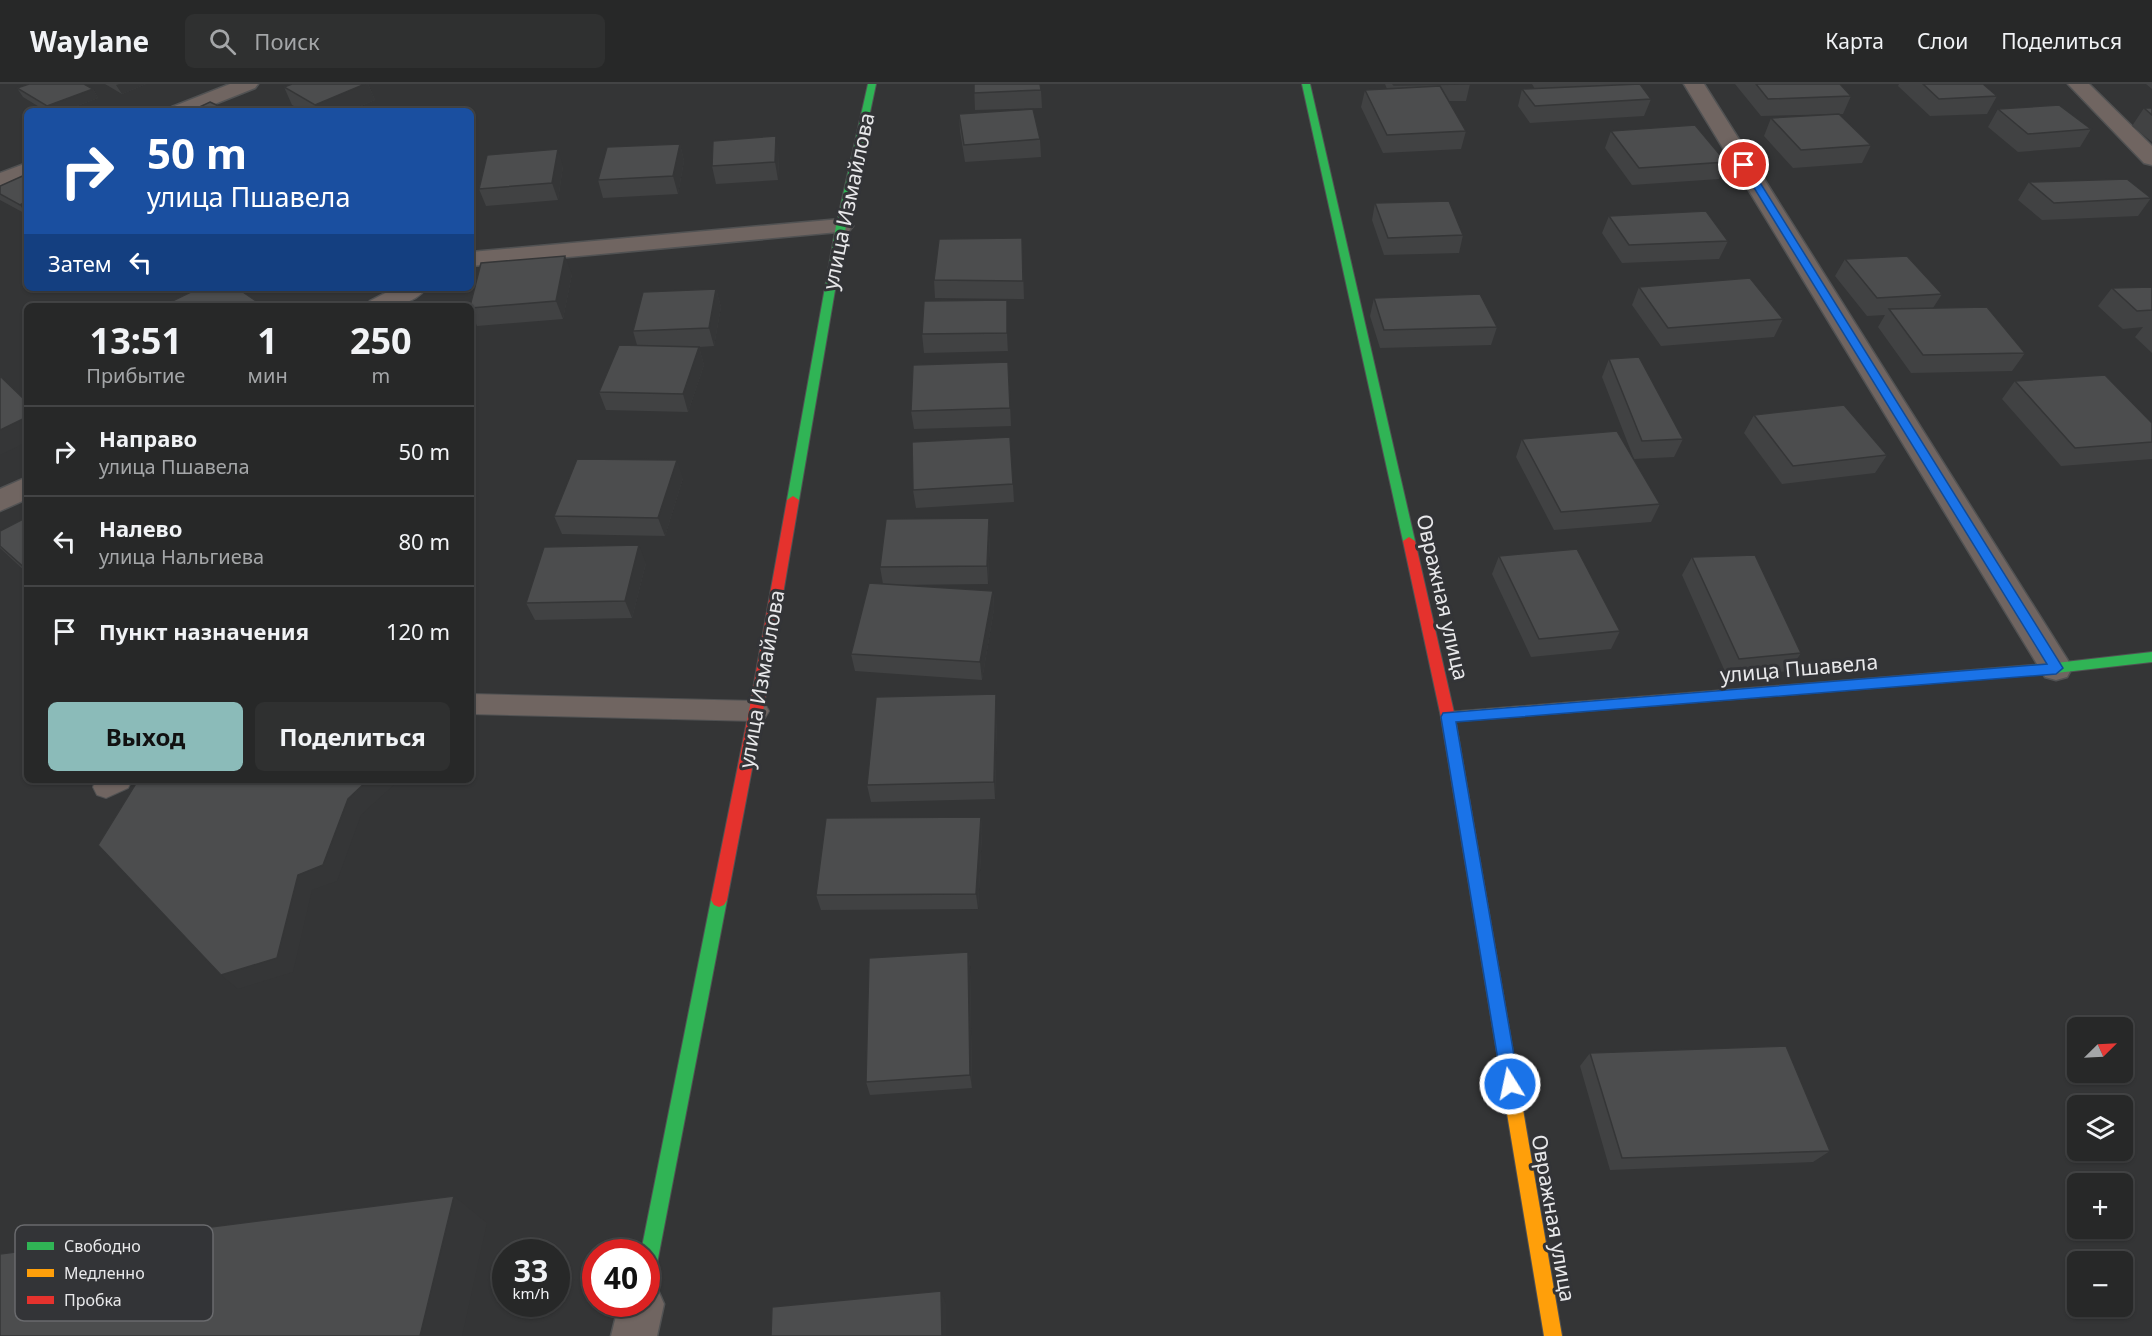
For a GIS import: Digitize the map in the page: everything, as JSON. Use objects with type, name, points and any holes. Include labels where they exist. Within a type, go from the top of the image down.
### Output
[{"type":"street","points":[[187,108],[248,84]]},
{"type":"street","name":"улица Измайлова","points":[[653,1239],[756,711],[841,226],[872,84]]},
{"type":"street","name":"Овражная улица","points":[[1306,84],[1448,717],[1553,1336]]},
{"type":"street","points":[[1695,84],[2056,668]]},
{"type":"street","points":[[2078,84],[2152,158]]},
{"type":"street","points":[[0,181],[24,171]]},
{"type":"street","points":[[474,259],[841,226]]},
{"type":"street","points":[[385,303],[408,291]]},
{"type":"street","points":[[0,501],[24,489]]},
{"type":"street","name":"улица Пшавела","points":[[1448,717],[2056,668],[2152,657]]},
{"type":"street","points":[[634,1336],[638,1317]]},
{"type":"lane","points":[[474,704],[756,711]]},
{"type":"building","points":[[29,84],[84,84],[93,89],[47,106],[17,88]]},
{"type":"building","points":[[292,84],[365,84],[315,105],[284,87]]},
{"type":"building","points":[[974,84],[1040,84],[1041,90],[974,93]]},
{"type":"building","points":[[1393,84],[1470,84],[1394,85]]},
{"type":"building","points":[[1640,84],[1651,99],[1535,106],[1522,89]]},
{"type":"building","points":[[1756,84],[1840,84],[1851,96],[1768,99]]},
{"type":"building","points":[[1923,84],[1983,84],[1997,96],[1939,99]]},
{"type":"building","points":[[1440,86],[1466,131],[1387,135],[1365,90]]},
{"type":"building","points":[[210,102],[223,108],[197,108]]},
{"type":"building","points":[[2059,105],[2091,129],[2028,134],[1998,109]]},
{"type":"building","points":[[2144,108],[2152,108],[2152,115]]},
{"type":"building","points":[[1033,109],[1040,139],[964,145],[959,114]]},
{"type":"building","points":[[1839,114],[1871,145],[1801,150],[1771,118]]},
{"type":"building","points":[[1695,125],[1726,162],[1639,168],[1611,131]]},
{"type":"building","points":[[776,136],[775,162],[712,166],[713,141]]},
{"type":"building","points":[[680,144],[673,176],[598,180],[607,147]]},
{"type":"building","points":[[558,149],[552,183],[479,189],[487,155]]},
{"type":"building","points":[[24,175],[24,203],[20,205],[0,194],[0,186]]},
{"type":"building","points":[[2127,179],[2151,198],[2054,203],[2029,182]]},
{"type":"building","points":[[1449,201],[1463,235],[1388,238],[1375,203]]},
{"type":"building","points":[[1706,211],[1728,241],[1629,245],[1609,216]]},
{"type":"building","points":[[1022,238],[1023,281],[934,280],[939,239]]},
{"type":"building","points":[[565,256],[556,301],[474,308],[474,303],[471,303],[481,263]]},
{"type":"building","points":[[1907,256],[1942,294],[1877,298],[1845,259]]},
{"type":"building","points":[[1750,278],[1783,319],[1668,328],[1639,287]]},
{"type":"building","points":[[2152,287],[2152,310],[2137,311],[2112,288]]},
{"type":"building","points":[[716,289],[709,328],[633,331],[643,292]]},
{"type":"building","points":[[193,291],[241,291],[256,301],[252,303],[168,303]]},
{"type":"building","points":[[1480,294],[1497,327],[1384,330],[1374,298]]},
{"type":"building","points":[[1007,300],[1007,333],[922,334],[924,301]]},
{"type":"building","points":[[1987,307],[2025,353],[1923,355],[1889,309]]},
{"type":"building","points":[[619,345],[699,347],[683,394],[599,392]]},
{"type":"building","points":[[1639,357],[1683,439],[1642,441],[1609,359]]},
{"type":"building","points":[[1008,362],[1010,408],[911,411],[913,365]]},
{"type":"building","points":[[2105,375],[2152,423],[2152,442],[2075,448],[2015,381]]},
{"type":"building","points":[[0,376],[24,399],[24,418],[0,430]]},
{"type":"building","points":[[1844,405],[1887,455],[1793,466],[1754,415]]},
{"type":"building","points":[[1617,431],[1660,504],[1561,512],[1522,439]]},
{"type":"building","points":[[1010,437],[1013,484],[913,490],[912,442]]},
{"type":"building","points":[[577,459],[677,460],[658,518],[554,516]]},
{"type":"building","points":[[989,518],[987,566],[880,567],[886,519]]},
{"type":"building","points":[[24,519],[24,567],[0,546],[0,531]]},
{"type":"building","points":[[639,545],[625,601],[526,603],[544,547]]},
{"type":"building","points":[[1577,549],[1620,631],[1539,639],[1499,556]]},
{"type":"building","points":[[1755,555],[1801,653],[1739,659],[1692,557]]},
{"type":"building","points":[[869,583],[993,591],[980,662],[851,654]]},
{"type":"building","points":[[996,694],[994,782],[867,785],[876,697]]},
{"type":"building","points":[[136,783],[365,783],[348,799],[323,865],[298,875],[277,958],[221,975],[98,845]]},
{"type":"building","points":[[981,817],[976,894],[816,895],[826,818]]},
{"type":"building","points":[[968,952],[970,1075],[866,1082],[869,958]]},
{"type":"building","points":[[1786,1046],[1830,1151],[1622,1158],[1590,1053]]},
{"type":"building","points":[[454,1196],[420,1336],[0,1336],[0,1254],[15,1252],[15,1321],[213,1321],[213,1227]]},
{"type":"building","points":[[941,1291],[942,1336],[771,1336],[772,1307]]},
{"type":"traffic: fast","points":[[793,500],[841,226],[872,84]]},
{"type":"traffic: fast","points":[[1306,84],[1409,541]]},
{"type":"traffic: fast","points":[[1886,682],[2056,668],[2152,657]]},
{"type":"traffic: fast","points":[[653,1239],[719,900]]},
{"type":"traffic: slow","points":[[1448,717],[1886,682]]},
{"type":"traffic: slow","points":[[1498,1011],[1553,1336]]},
{"type":"traffic: jam","points":[[719,900],[756,711],[793,500]]},
{"type":"traffic: jam","points":[[1409,541],[1448,717],[1498,1011]]},
{"type":"route","points":[[1510,1084],[1448,717],[2056,668],[1744,165]]}]
